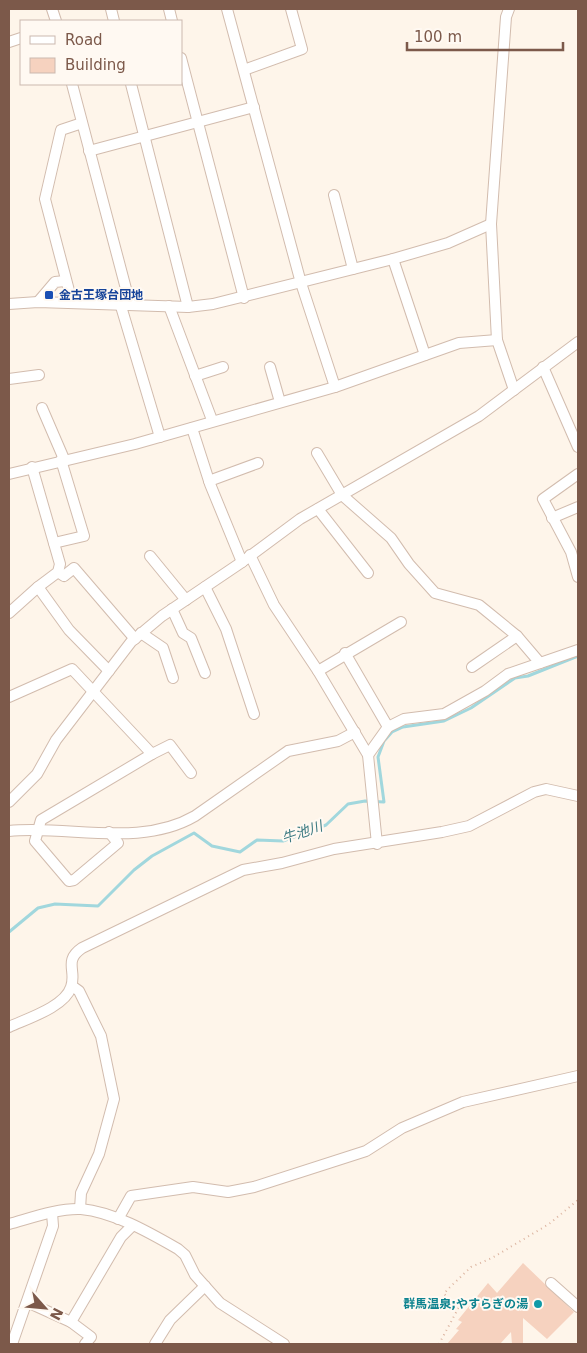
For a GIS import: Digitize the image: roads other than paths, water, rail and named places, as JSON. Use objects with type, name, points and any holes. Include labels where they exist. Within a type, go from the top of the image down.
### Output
[{"type":"street","points":[[227,9],[301,283],[335,387]]},
{"type":"street","points":[[244,70],[302,49],[291,9]]},
{"type":"street","points":[[508,9],[491,224],[497,340],[514,390]]},
{"type":"street","points":[[182,62],[244,298]]},
{"type":"street","points":[[72,85],[125,304],[160,436]]},
{"type":"street","points":[[131,85],[188,307]]},
{"type":"street","points":[[89,151],[254,107]]},
{"type":"street","points":[[72,302],[45,199],[62,130],[82,123]]},
{"type":"street","points":[[334,195],[353,269]]},
{"type":"street","points":[[9,304],[72,302],[188,307],[244,298],[448,243],[491,224]]},
{"type":"street","points":[[393,259],[425,355]]},
{"type":"street","points":[[38,302],[55,282],[65,281]]},
{"type":"street","points":[[169,306],[212,420]]},
{"type":"street","points":[[9,474],[192,428],[212,420],[335,387],[469,341],[497,340]]},
{"type":"street","points":[[9,802],[38,774],[56,740],[138,636],[172,609],[318,509],[478,416],[514,390],[542,366],[578,342]]},
{"type":"street","points":[[542,366],[578,447]]},
{"type":"street","points":[[195,376],[223,367]]},
{"type":"street","points":[[270,367],[280,402]]},
{"type":"street","points":[[9,379],[39,374]]},
{"type":"street","points":[[42,408],[62,460],[84,536],[54,543]]},
{"type":"street","points":[[192,428],[209,481],[242,562]]},
{"type":"street","points":[[317,453],[342,495],[391,538],[409,564],[436,593],[479,605],[517,636],[540,664]]},
{"type":"street","points":[[209,481],[258,463]]},
{"type":"street","points":[[9,613],[58,572],[60,564],[32,467]]},
{"type":"street","points":[[578,474],[543,499],[570,552],[578,577]]},
{"type":"street","points":[[552,518],[578,507]]},
{"type":"street","points":[[318,509],[368,573]]},
{"type":"street","points":[[250,555],[274,605],[318,671],[368,755],[378,844]]},
{"type":"street","points":[[150,556],[186,600]]},
{"type":"street","points":[[58,572],[64,576],[74,568],[138,636],[163,648],[173,678]]},
{"type":"street","points":[[38,587],[69,630],[109,671]]},
{"type":"street","points":[[205,587],[226,629],[254,714]]},
{"type":"street","points":[[172,609],[183,633],[191,638],[205,673]]},
{"type":"street","points":[[318,671],[401,622]]},
{"type":"street","points":[[472,666],[517,636]]},
{"type":"street","points":[[368,755],[388,727],[404,719],[444,714],[508,674],[578,650]]},
{"type":"street","points":[[345,654],[388,727]]},
{"type":"street","points":[[9,698],[72,669],[152,754]]},
{"type":"street","points":[[9,831],[37,828],[109,832],[158,831],[183,824],[216,803],[288,751],[338,741],[355,732]]},
{"type":"street","points":[[109,832],[118,843],[74,880],[69,881],[34,841],[41,820],[170,745],[192,773]]},
{"type":"street","points":[[9,1027],[47,1010],[64,998],[72,986],[71,962],[75,953],[243,870],[282,863],[334,849],[378,844],[470,826],[534,792],[546,789],[578,796]]},
{"type":"street","points":[[72,986],[79,991],[101,1036],[114,1099],[99,1154],[81,1193],[80,1209]]},
{"type":"street","points":[[118,1219],[131,1196],[193,1187],[228,1192],[254,1188],[366,1151],[402,1128],[463,1102],[578,1076]]},
{"type":"street","points":[[9,1224],[52,1213],[80,1209],[118,1219],[157,1237],[185,1255],[195,1275],[220,1303],[284,1344]]},
{"type":"street","points":[[12,1344],[53,1226],[52,1213]]},
{"type":"street","points":[[70,1322],[121,1237],[132,1226]]},
{"type":"street","points":[[551,1283],[578,1306]]},
{"type":"street","points":[[155,1344],[170,1320],[204,1286]]},
{"type":"street","points":[[27,1302],[70,1322],[92,1337],[86,1344]]},
{"type":"waterway","name":"牛池川","points":[[9,932],[38,908],[55,904],[98,906],[134,870],[152,856],[194,833],[212,846],[240,852],[257,840],[283,841],[326,825],[348,804],[365,801],[384,802],[378,757],[384,741],[392,732],[403,727],[444,721],[471,708],[515,678],[528,676],[578,656]]},
{"type":"place","name":"金古王塚台団地","points":[[49,295]]},
{"type":"place","name":"群馬温泉;やすらぎの湯","points":[[538,1304]]}]
